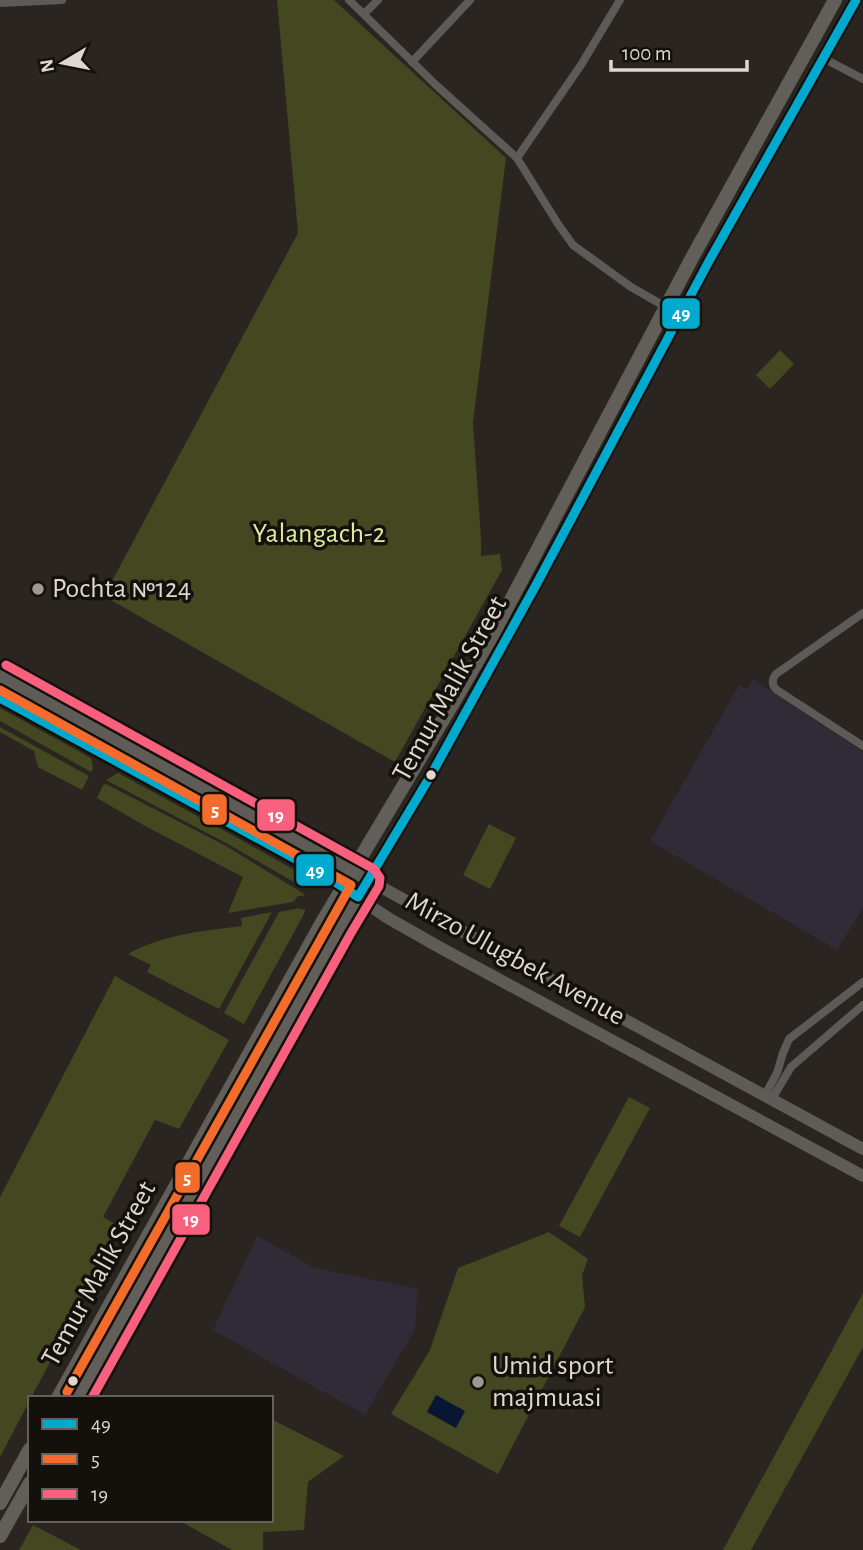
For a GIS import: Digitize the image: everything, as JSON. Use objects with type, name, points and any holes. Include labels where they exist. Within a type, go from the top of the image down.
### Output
[{"type":"highway","name":"Temur Malik Street","points":[[59,1396],[343,887],[492,634],[666,307],[835,0]]},
{"type":"highway","name":"Temur Malik Street","points":[[79,1396],[358,897],[431,775],[709,261],[856,0]]},
{"type":"highway","points":[[75,1367],[90,1377]]},
{"type":"highway","points":[[0,1503],[28,1453]]},
{"type":"highway","points":[[0,1536],[28,1487]]},
{"type":"main road","name":"Mirzo Ulugbek Avenue","points":[[0,676],[863,1149]]},
{"type":"main road","name":"Mirzo Ulugbek Avenue","points":[[0,698],[321,873],[388,918],[863,1176]]},
{"type":"main road","points":[[191,802],[200,786]]},
{"type":"main road","points":[[567,1015],[578,994]]},
{"type":"main road","points":[[652,1061],[664,1040]]},
{"type":"street","points":[[0,3],[62,0]]},
{"type":"street","points":[[349,0],[517,158],[573,245],[631,287],[666,307]]},
{"type":"street","points":[[364,14],[378,0]]},
{"type":"street","points":[[412,62],[470,0]]},
{"type":"street","points":[[517,158],[581,65],[620,0]]},
{"type":"street","points":[[823,58],[863,79]]},
{"type":"street","points":[[861,743],[777,690],[773,681],[776,674],[863,613]]},
{"type":"street","points":[[769,1097],[789,1039],[863,982]]},
{"type":"street","points":[[769,1097],[791,1067],[863,1005]]},
{"type":"shaded area","points":[[753,679],[863,752],[863,908],[837,950],[650,841],[739,685],[747,690]]},
{"type":"shaded area","points":[[257,1236],[315,1268],[418,1289],[415,1329],[365,1415],[213,1330]]},
{"type":"green space","name":"Yalangach-2","points":[[277,0],[334,0],[506,158],[473,423],[481,556],[500,554],[502,570],[395,762],[104,596],[298,233]]},
{"type":"green space","points":[[780,350],[794,364],[770,389],[756,375]]},
{"type":"green space","points":[[0,708],[91,758],[91,772],[0,721]]},
{"type":"green space","points":[[0,727],[89,776],[82,790],[38,767],[34,751],[0,732]]},
{"type":"green space","points":[[118,773],[312,880],[306,889],[226,843],[106,780]]},
{"type":"green space","points":[[106,784],[226,846],[304,894],[303,896],[298,896],[293,902],[228,913],[243,877],[97,798]]},
{"type":"green space","points":[[489,824],[516,838],[490,889],[463,875]]},
{"type":"green space","points":[[305,909],[305,912],[244,1024],[224,1013],[279,912]]},
{"type":"green space","points":[[272,912],[219,1009],[147,972],[151,965],[128,954],[169,938],[242,926],[241,918]]},
{"type":"green space","points":[[115,976],[229,1040],[179,1129],[155,1120],[103,1217],[121,1227],[32,1396],[28,1396],[28,1404],[0,1457],[0,1197]]},
{"type":"green space","points":[[629,1097],[650,1108],[580,1237],[559,1226]]},
{"type":"green space","name":"Umid sport majmuasi","points":[[549,1232],[588,1259],[582,1275],[585,1307],[498,1474],[391,1414],[430,1350],[458,1268]]},
{"type":"green space","points":[[863,1293],[863,1347],[751,1550],[723,1550]]},
{"type":"green space","points":[[273,1420],[344,1456],[308,1482],[304,1530],[263,1532],[263,1550],[232,1550],[182,1522],[273,1522]]},
{"type":"green space","points":[[33,1525],[81,1550],[19,1550]]},
{"type":"water","points":[[436,1395],[465,1411],[456,1428],[427,1412]]},
{"type":"transit line","name":"49","points":[[0,698],[321,873],[358,897],[431,775],[709,261],[856,0]]},
{"type":"transit line","name":"19","points":[[6,665],[374,869],[380,878],[379,886],[93,1396]]},
{"type":"transit line","name":"5","points":[[0,690],[351,885],[67,1392]]},
{"type":"place","name":"Pochta №124","points":[[38,589]]},
{"type":"place","name":"Umid sport majmuasi","points":[[478,1382]]}]
